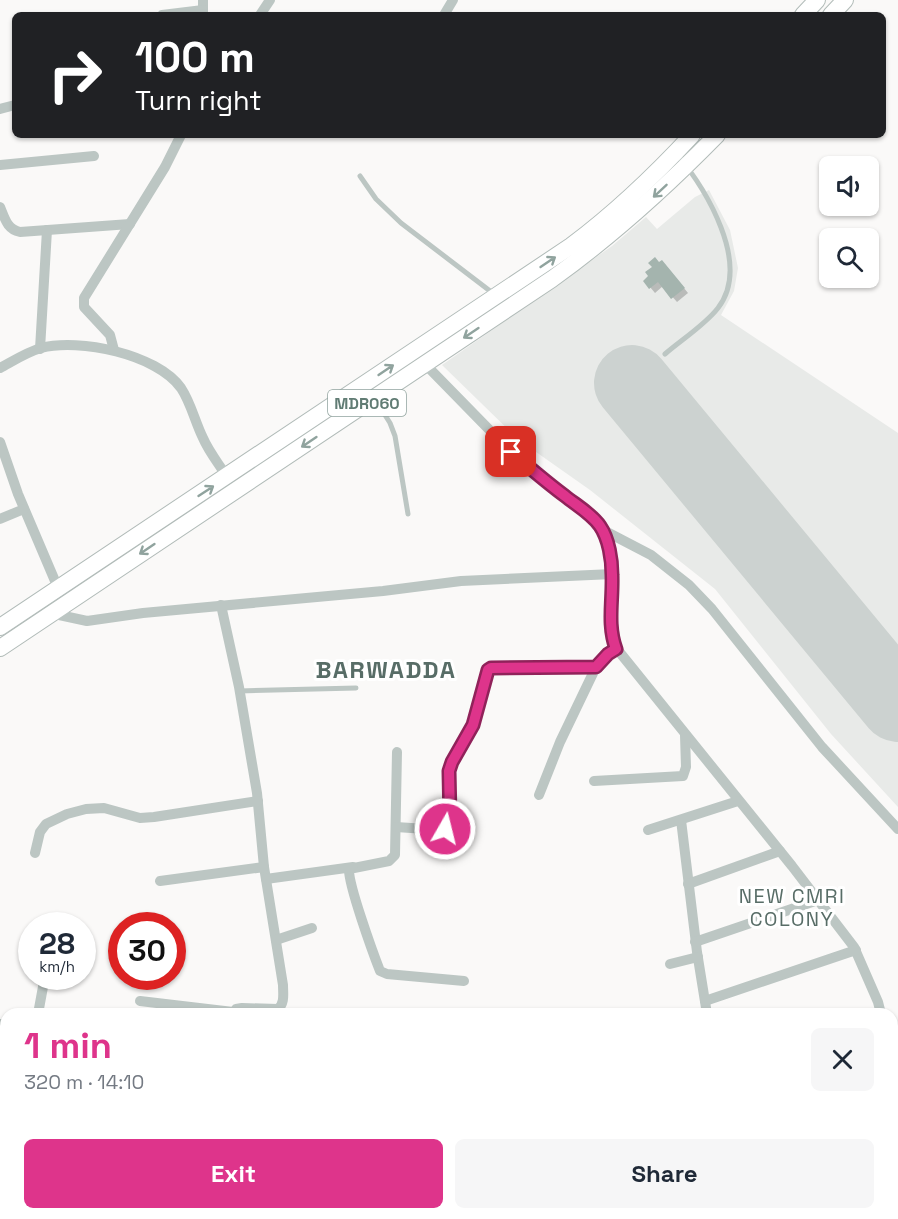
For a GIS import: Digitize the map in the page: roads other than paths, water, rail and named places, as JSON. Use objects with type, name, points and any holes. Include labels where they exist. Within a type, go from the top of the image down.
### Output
[{"type":"main road","points":[[806,12],[817,0]]},
{"type":"main road","points":[[834,12],[845,0]]},
{"type":"main road","name":"MDR060","points":[[0,627],[227,477],[501,303],[593,250],[640,210],[681,159],[692,138]]},
{"type":"main road","name":"MDR060","points":[[681,159],[712,138]]},
{"type":"main road","name":"MDR060","points":[[0,648],[425,364],[501,303]]},
{"type":"street","points":[[180,12],[203,8]]},
{"type":"street","points":[[114,350],[110,335],[83,303],[84,298],[180,138]]},
{"type":"street","points":[[0,165],[94,156]]},
{"type":"street","points":[[0,207],[7,224],[12,230],[20,232],[130,224]]},
{"type":"street","points":[[40,348],[47,230]]},
{"type":"street","points":[[0,368],[40,348],[58,345],[114,350],[151,364],[180,387],[191,407],[203,439],[227,477]]},
{"type":"street","points":[[425,364],[511,452],[599,524],[608,544],[613,574],[610,617],[612,638],[616,649],[780,851],[856,950],[880,1008]]},
{"type":"street","points":[[0,442],[24,509],[57,588]]},
{"type":"street","points":[[0,519],[24,509]]},
{"type":"street","points":[[603,530],[651,555],[689,585],[712,609],[822,747],[898,829]]},
{"type":"street","points":[[50,613],[87,621],[461,581],[613,574]]},
{"type":"street","points":[[221,605],[258,801],[264,867],[284,993],[282,1006],[279,1008]]},
{"type":"street","points":[[539,795],[560,742],[596,667],[616,649]]},
{"type":"street","points":[[396,827],[441,830],[449,824],[449,771],[473,725],[486,675],[491,668],[596,667]]},
{"type":"street","points":[[594,781],[682,776],[686,767],[685,735]]},
{"type":"street","points":[[266,879],[353,867],[393,858],[396,846],[397,752]]},
{"type":"street","points":[[35,853],[40,832],[46,824],[67,814],[86,809],[104,808],[140,818],[258,801]]},
{"type":"street","points":[[648,830],[738,801]]},
{"type":"street","points":[[681,820],[695,942],[706,1008]]},
{"type":"street","points":[[688,884],[780,851]]},
{"type":"street","points":[[160,881],[264,867]]},
{"type":"street","points":[[353,867],[349,874],[380,971],[387,974],[465,981]]},
{"type":"street","points":[[695,942],[818,900]]},
{"type":"street","points":[[276,940],[312,928]]},
{"type":"street","points":[[705,1001],[856,950]]},
{"type":"street","points":[[670,964],[698,957]]},
{"type":"street","points":[[39,1008],[42,990]]},
{"type":"street","points":[[140,1001],[194,1008]]},
{"type":"lane","points":[[665,354],[716,311],[725,295],[729,275],[729,257],[725,237],[704,192],[681,159]]},
{"type":"lane","points":[[360,176],[376,199],[401,223],[501,303]]},
{"type":"lane","points":[[375,398],[395,435],[408,514]]},
{"type":"lane","points":[[239,691],[356,688]]},
{"type":"district","name":"BARWADDA","points":[[386,670]]},
{"type":"district","name":"NEW CMRI COLONY","points":[[792,908]]}]
